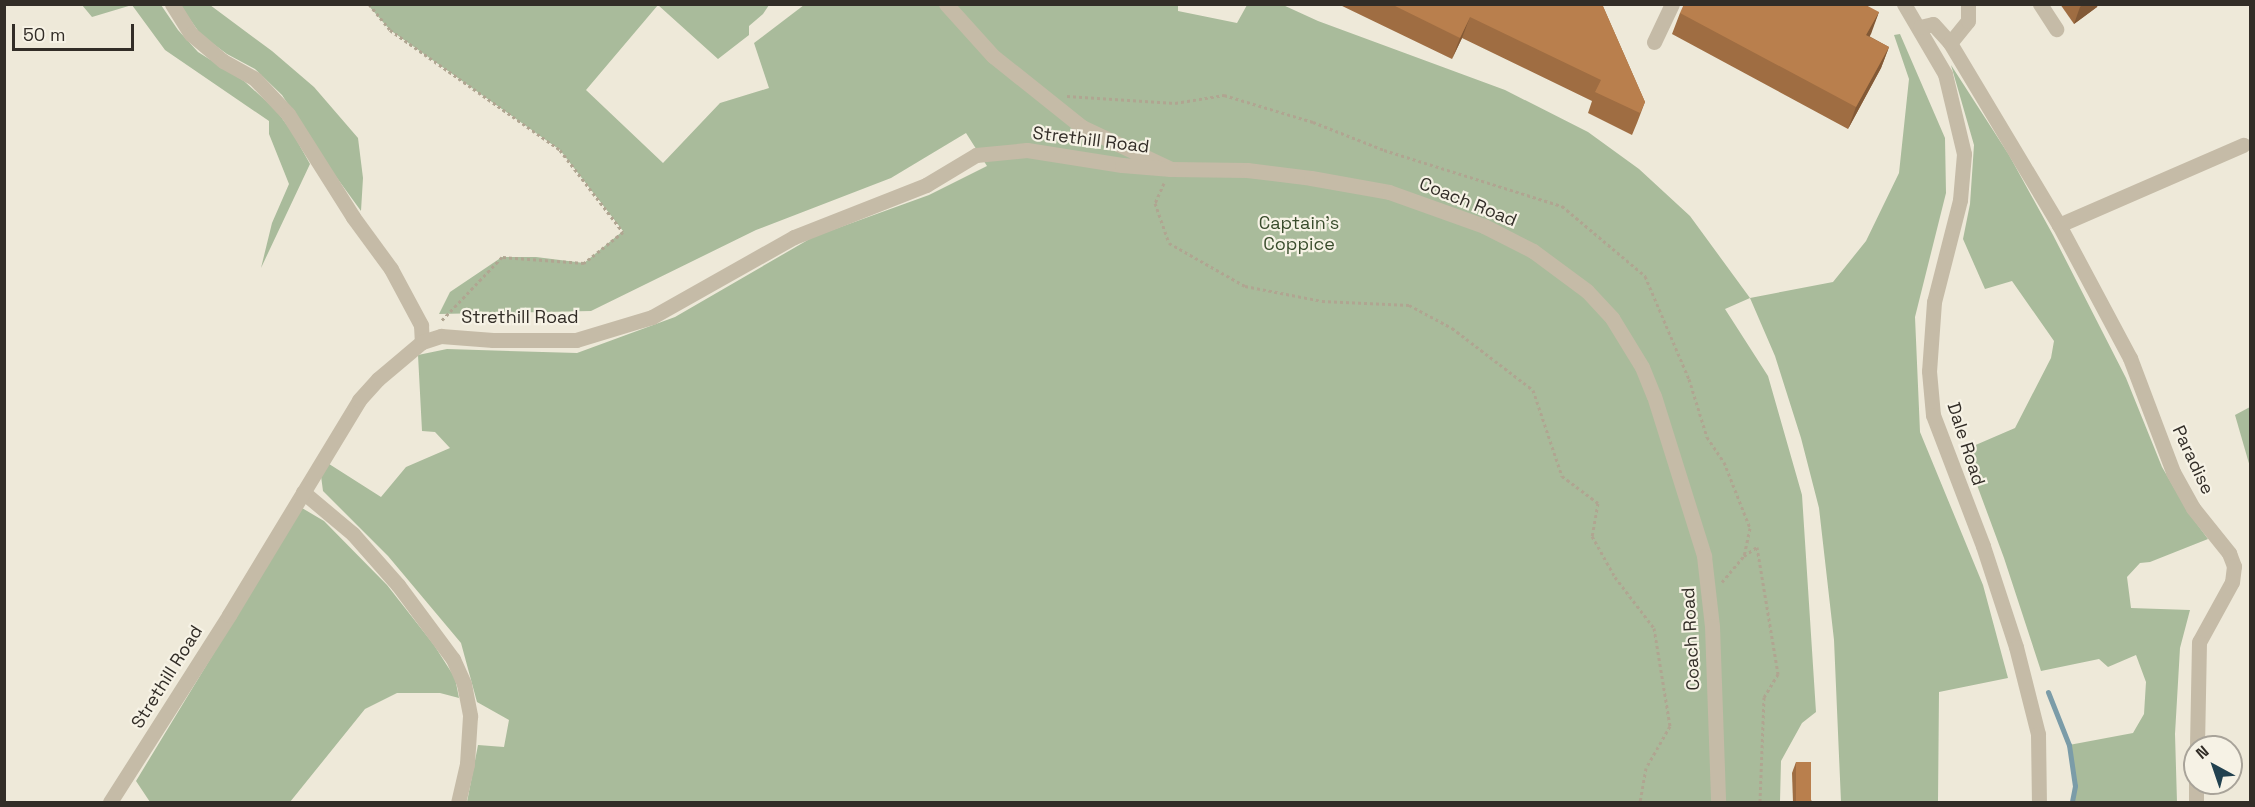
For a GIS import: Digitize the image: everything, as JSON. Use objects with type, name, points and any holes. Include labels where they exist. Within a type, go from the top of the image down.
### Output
[{"type":"street","points":[[172,4],[191,34],[223,61],[255,79],[288,114],[353,217],[391,268],[421,325],[422,342]]},
{"type":"street","name":"Coach Road","points":[[946,4],[993,56],[1082,127],[1171,169],[1247,170],[1311,178],[1389,192],[1484,226],[1533,251],[1587,291],[1626,338],[1654,396],[1704,556],[1709,591],[1718,802]]},
{"type":"street","points":[[1654,42],[1672,4]]},
{"type":"street","name":"Dale Road","points":[[1904,4],[1920,27],[1945,74],[1964,154],[1960,200],[1934,302],[1929,371],[1933,415],[1983,546],[2016,647],[2038,734],[2039,802]]},
{"type":"street","points":[[1950,43],[1968,21],[1968,4]]},
{"type":"street","points":[[2040,4],[2056,29]]},
{"type":"street","name":"Paradise","points":[[1920,27],[1933,24],[1950,43],[2059,225],[2130,358],[2173,472],[2193,508],[2229,553],[2234,566],[2232,582],[2199,642],[2197,735]]},
{"type":"street","points":[[2059,225],[2243,145]]},
{"type":"street","name":"Strethill Road","points":[[110,802],[359,400],[386,372],[422,342],[441,336],[493,340],[576,340],[652,317],[784,242],[838,218],[926,185],[976,155],[1028,150],[1122,165],[1171,169]]},
{"type":"street","points":[[303,492],[353,534],[398,585],[453,659],[464,684],[471,725],[467,764],[458,802]]},
{"type":"path","points":[[369,4],[390,30],[560,150],[623,231],[584,263],[502,257],[422,342]]},
{"type":"path","points":[[1039,94],[1174,103],[1224,95],[1313,122],[1384,150],[1562,207],[1645,276],[1689,379],[1707,437],[1724,462],[1750,528],[1744,556]]},
{"type":"path","points":[[1171,169],[1155,203],[1169,243],[1245,286],[1322,301],[1409,305],[1452,328],[1533,390],[1562,476],[1598,503],[1592,536],[1615,577],[1654,628],[1670,726],[1646,768],[1640,802]]},
{"type":"path","points":[[1709,591],[1723,581],[1744,556],[1757,547],[1778,674],[1764,696],[1760,802]]},
{"type":"green space","name":"Captain's Coppice","points":[[1178,4],[1178,11],[1237,23],[1247,5],[1283,5],[1318,21],[1505,90],[1588,132],[1639,169],[1690,216],[1750,298],[1725,309],[1768,376],[1802,495],[1816,712],[1802,723],[1781,761],[1780,802],[467,802],[478,745],[504,747],[509,720],[477,702],[461,643],[388,556],[323,491],[321,476],[326,462],[381,497],[406,467],[450,448],[435,432],[422,431],[418,355],[447,349],[577,353],[675,317],[813,237],[929,195],[987,166],[966,133],[891,178],[756,230],[591,311],[439,314],[450,292],[502,257],[536,257],[584,263],[623,231],[560,150],[390,30],[368,5],[658,5],[586,90],[663,163],[720,103],[769,88],[754,43],[804,5]]},
{"type":"green space","points":[[82,5],[132,5],[92,17]]},
{"type":"green space","points":[[132,5],[161,5],[178,30],[198,52],[244,81],[276,110],[292,132],[310,164],[261,268],[272,223],[289,184],[269,134],[269,121],[165,50]]},
{"type":"green space","points":[[180,5],[210,5],[272,51],[314,87],[358,138],[363,178],[361,211],[282,95],[255,69],[227,54],[201,35]]},
{"type":"green space","points":[[658,5],[769,5],[763,14],[749,26],[749,35],[718,59]]},
{"type":"green space","points":[[1900,34],[1945,138],[1946,193],[1915,317],[1920,432],[1983,585],[2008,678],[1939,692],[1938,802],[1841,802],[1834,640],[1819,508],[1801,438],[1775,356],[1750,298],[1833,282],[1866,241],[1899,173],[1909,79],[1894,35]]},
{"type":"green space","points":[[1951,65],[2009,155],[2053,235],[2126,378],[2162,467],[2188,512],[2208,539],[2150,562],[2140,563],[2127,577],[2131,608],[2190,610],[2180,648],[2175,734],[2177,802],[2072,802],[2075,786],[2069,745],[2133,733],[2144,714],[2146,682],[2136,655],[2108,667],[2099,659],[2041,671],[2004,558],[1964,450],[2015,428],[2051,358],[2054,341],[2012,281],[1985,289],[1963,239],[1970,204],[1974,145]]},
{"type":"green space","points":[[2250,407],[2250,467],[2235,415]]},
{"type":"green space","points":[[302,508],[324,521],[387,585],[434,645],[455,678],[459,698],[440,693],[397,693],[365,709],[290,802],[150,802],[136,781]]},
{"type":"building","points":[[1391,4],[1602,4],[1645,102],[1640,113],[1595,92],[1601,80],[1470,17],[1460,38]]},
{"type":"building","points":[[1684,4],[1864,4],[1879,12],[1866,35],[1889,47],[1856,107],[1680,13]]},
{"type":"building","points":[[1796,762],[1811,762],[1811,802],[1796,802]]},
{"type":"waterway","points":[[2048,692],[2069,745],[2075,786],[2072,802]]}]
